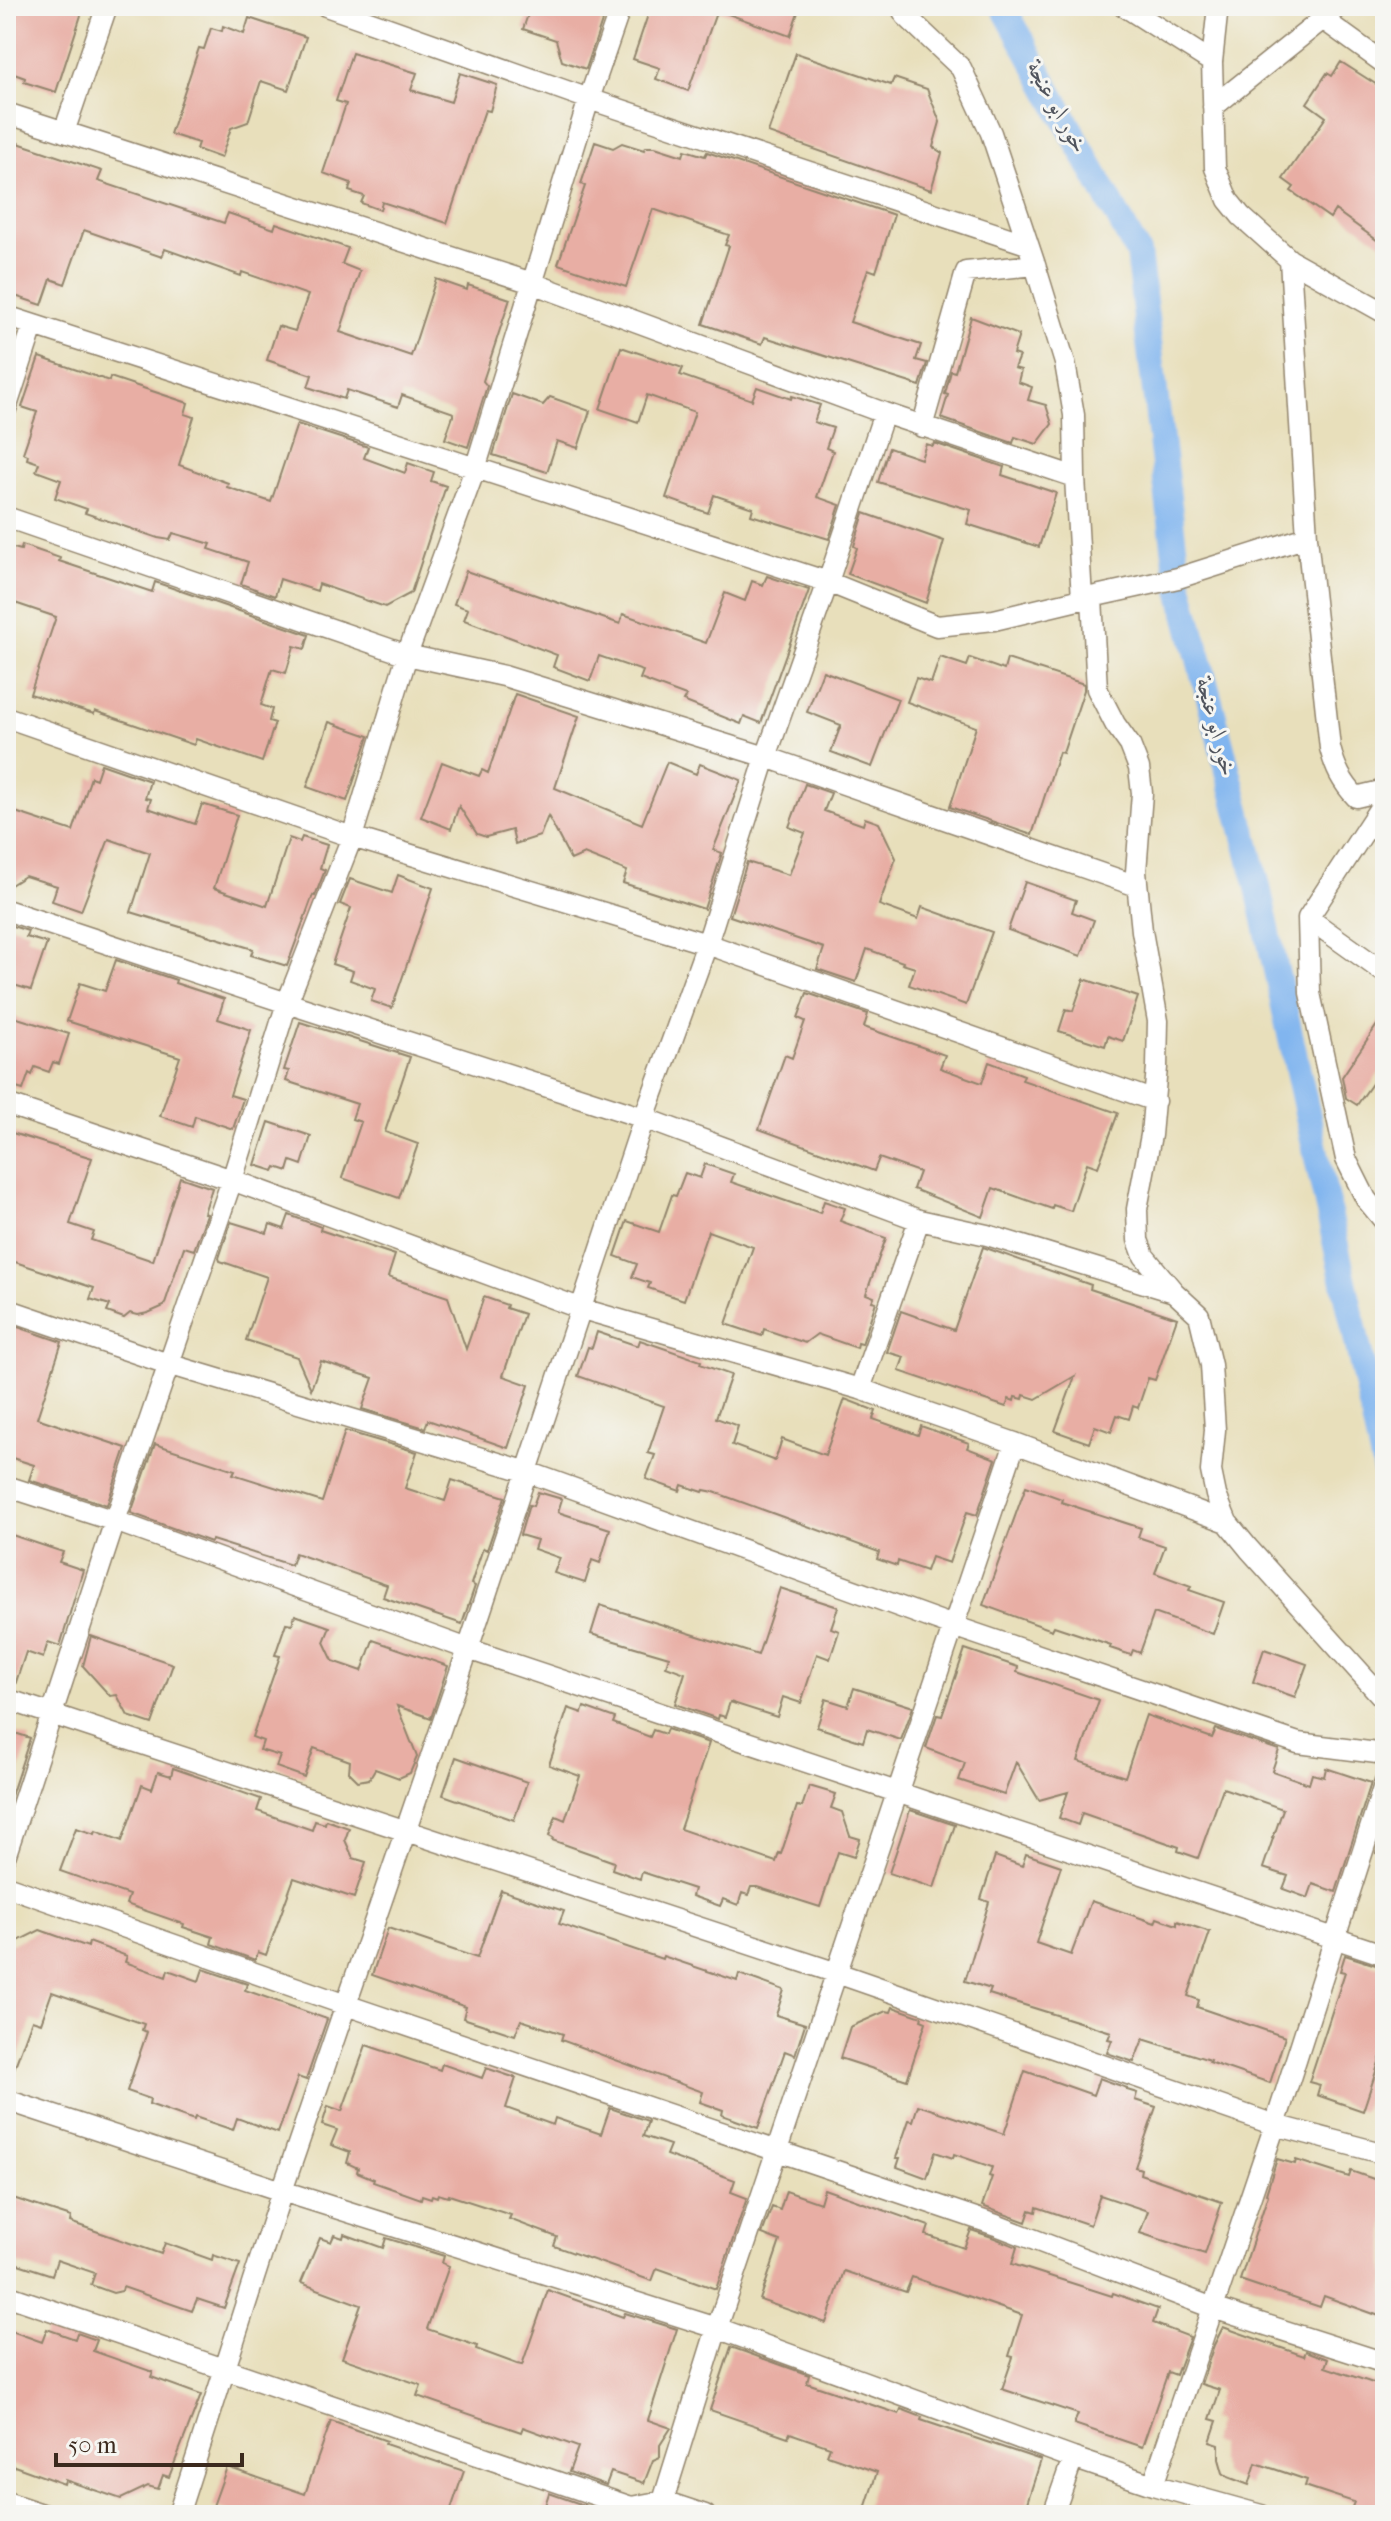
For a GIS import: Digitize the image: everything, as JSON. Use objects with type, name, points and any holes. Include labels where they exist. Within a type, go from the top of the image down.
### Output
[{"type":"street","points":[[64,132],[107,6]]},
{"type":"street","points":[[326,6],[589,99],[1027,244]]},
{"type":"street","points":[[6,1854],[115,1521],[232,1180],[287,1003],[352,837],[407,655],[475,469],[589,99],[621,6]]},
{"type":"street","points":[[900,6],[906,16],[961,68],[991,133],[1035,265],[1070,388],[1074,415],[1075,477],[1097,689],[1130,745],[1139,768],[1142,793],[1137,886],[1158,1021],[1155,1101],[1137,1209],[1138,1240],[1144,1256],[1174,1292],[1199,1315],[1208,1353],[1215,1430],[1211,1471],[1216,1495],[1227,1522],[1385,1700]]},
{"type":"street","points":[[1124,6],[1212,62]]},
{"type":"street","points":[[1218,6],[1212,62],[1213,107],[1215,168],[1224,193],[1241,216],[1290,260],[1385,313]]},
{"type":"street","points":[[1213,107],[1332,13],[1385,64]]},
{"type":"street","points":[[6,113],[532,283],[922,427],[1075,477]]},
{"type":"street","points":[[1290,260],[1307,537],[1327,729],[1334,765],[1356,797],[1385,790]]},
{"type":"street","points":[[922,427],[966,272],[1035,265]]},
{"type":"street","points":[[6,316],[828,582],[937,626],[994,620],[1178,578],[1307,537]]},
{"type":"street","points":[[6,409],[33,326]]},
{"type":"street","points":[[178,2515],[282,2191],[528,1472],[644,1118],[707,944],[766,757],[884,413]]},
{"type":"street","points":[[6,517],[407,655],[504,676],[766,757],[1137,886]]},
{"type":"street","points":[[6,717],[352,837],[707,944],[1155,1101]]},
{"type":"street","points":[[1385,800],[1308,918],[1310,993],[1346,1159],[1366,1199],[1385,1222]]},
{"type":"street","points":[[6,910],[644,1118],[919,1220],[987,1235],[1174,1292]]},
{"type":"street","points":[[1308,918],[1385,973]]},
{"type":"street","points":[[6,1104],[232,1180],[582,1309],[860,1389],[1227,1522]]},
{"type":"street","points":[[860,1389],[919,1220]]},
{"type":"street","points":[[6,1309],[168,1364],[528,1472],[953,1626],[1298,1743],[1385,1754]]},
{"type":"street","points":[[663,2501],[717,2328],[1015,1443]]},
{"type":"street","points":[[6,1486],[115,1521],[468,1649],[1385,1955]]},
{"type":"street","points":[[6,1699],[837,1973],[1275,2125],[1385,2154]]},
{"type":"street","points":[[1153,2485],[1275,2125],[1385,1782]]},
{"type":"street","points":[[6,1886],[346,2005],[996,2225],[1213,2308],[1385,2363]]},
{"type":"street","points":[[6,2100],[717,2328],[1073,2458],[1153,2485],[1261,2515]]},
{"type":"street","points":[[6,2295],[630,2511],[663,2501],[705,2515]]},
{"type":"street","points":[[1053,2515],[1073,2458]]},
{"type":"street","points":[[6,2502],[45,2515]]},
{"type":"building","points":[[14,6],[84,6],[56,92],[24,82],[25,78],[6,71],[6,32]]},
{"type":"building","points":[[531,6],[607,6],[586,69],[562,61],[556,40],[523,29]]},
{"type":"building","points":[[651,6],[800,6],[790,36],[717,10],[688,91],[656,79],[660,68],[633,59]]},
{"type":"building","points":[[249,18],[306,37],[288,90],[261,81],[248,122],[231,128],[221,158],[196,149],[198,143],[170,134],[199,48],[204,49],[211,28],[222,31],[223,26],[244,34]]},
{"type":"building","points":[[352,53],[417,73],[411,90],[451,102],[460,73],[497,85],[490,111],[485,110],[447,223],[382,202],[380,210],[361,203],[364,196],[349,191],[351,183],[323,173],[346,104],[336,101]]},
{"type":"building","points":[[796,53],[891,85],[894,78],[927,89],[940,122],[933,147],[942,153],[931,190],[768,133]]},
{"type":"building","points":[[1341,62],[1385,90],[1385,246],[1335,210],[1330,218],[1291,191],[1294,187],[1283,179],[1326,117],[1307,103],[1327,73],[1332,76]]},
{"type":"building","points":[[6,139],[102,171],[98,181],[224,223],[228,213],[274,229],[276,223],[348,248],[342,264],[360,271],[340,332],[411,356],[436,279],[467,290],[468,285],[510,299],[483,381],[487,386],[468,447],[445,439],[454,413],[402,395],[398,407],[347,390],[344,399],[308,387],[312,375],[267,360],[278,326],[295,331],[308,295],[242,272],[241,276],[165,249],[162,257],[84,230],[65,284],[51,279],[42,305],[6,293]]},
{"type":"building","points":[[595,142],[613,148],[622,143],[644,150],[645,147],[655,147],[683,156],[685,150],[705,156],[707,152],[894,215],[876,272],[868,269],[850,322],[921,345],[916,360],[927,363],[920,386],[765,337],[762,344],[703,324],[729,246],[725,245],[729,235],[653,209],[626,287],[558,264],[585,186],[581,184]]},
{"type":"building","points":[[971,317],[1019,335],[1013,354],[1019,356],[1014,368],[1021,370],[1018,382],[1032,387],[1028,400],[1046,405],[1052,424],[1037,444],[1015,437],[1013,443],[941,418],[951,371],[955,372]]},
{"type":"building","points":[[621,347],[683,368],[680,375],[752,400],[757,387],[820,405],[814,422],[833,428],[826,448],[833,451],[817,497],[840,505],[829,539],[751,515],[753,508],[714,495],[708,513],[666,498],[695,412],[647,395],[638,422],[600,409]]},
{"type":"building","points":[[39,357],[188,403],[185,414],[194,417],[179,465],[228,483],[227,487],[271,502],[297,424],[368,447],[364,458],[405,473],[408,463],[434,472],[431,481],[446,486],[411,593],[385,607],[319,584],[317,591],[280,579],[275,596],[241,584],[248,562],[209,549],[211,544],[173,533],[170,540],[158,538],[85,513],[87,509],[55,498],[61,480],[36,471],[39,463],[27,459],[28,455],[23,453],[37,412],[22,407]]},
{"type":"building","points":[[512,394],[543,405],[550,397],[590,411],[578,448],[557,441],[547,472],[493,455]]},
{"type":"building","points":[[934,443],[1004,467],[1002,475],[1056,493],[1039,547],[967,524],[971,510],[878,482],[889,448],[921,459],[926,444],[933,446]]},
{"type":"building","points":[[864,513],[944,541],[926,603],[848,574]]},
{"type":"building","points":[[22,545],[60,558],[59,561],[152,592],[155,582],[309,635],[305,649],[294,646],[286,673],[272,669],[261,705],[272,709],[269,721],[275,723],[262,762],[196,739],[194,745],[95,711],[94,714],[30,694],[56,617],[6,600],[6,546],[21,550]]},
{"type":"building","points":[[466,571],[620,624],[623,614],[706,643],[725,593],[745,601],[752,581],[763,585],[767,576],[809,590],[761,723],[744,716],[741,724],[683,701],[686,696],[640,679],[643,671],[599,656],[590,681],[553,667],[557,655],[464,620],[468,609],[454,604]]},
{"type":"building","points":[[940,657],[967,666],[970,658],[1004,670],[1007,659],[1084,684],[1063,753],[1059,752],[1032,835],[950,807],[976,727],[907,702],[916,678],[931,683]]},
{"type":"building","points":[[823,671],[898,699],[872,767],[831,752],[841,725],[807,712]]},
{"type":"building","points":[[515,694],[579,716],[555,788],[642,824],[667,762],[696,774],[700,764],[741,780],[713,850],[722,853],[704,909],[623,883],[627,871],[584,854],[571,860],[548,816],[540,836],[515,844],[512,830],[486,837],[477,834],[459,806],[451,829],[421,817],[442,762],[479,776],[482,770],[488,773]]},
{"type":"building","points":[[329,722],[369,736],[347,801],[307,787]]},
{"type":"building","points":[[101,764],[150,781],[145,798],[151,799],[148,808],[195,824],[202,804],[237,815],[214,888],[267,906],[289,838],[300,842],[302,837],[327,845],[320,868],[325,870],[287,966],[251,955],[253,949],[131,912],[150,853],[109,839],[81,911],[52,901],[57,886],[25,876],[6,888],[6,809],[73,831],[91,777],[96,779]]},
{"type":"building","points":[[805,784],[831,793],[824,811],[863,825],[865,818],[879,823],[896,858],[879,905],[918,919],[922,907],[992,932],[966,1005],[909,985],[915,968],[867,949],[856,982],[817,969],[824,948],[730,916],[747,862],[789,875],[805,833],[789,827]]},
{"type":"building","points":[[398,875],[433,888],[392,1008],[371,1001],[375,989],[350,980],[353,971],[332,964],[351,908],[340,904],[350,879],[392,893]]},
{"type":"building","points":[[1025,882],[1076,900],[1072,912],[1094,920],[1081,956],[1008,930]]},
{"type":"building","points":[[6,924],[28,931],[26,937],[47,943],[31,990],[6,984]]},
{"type":"building","points":[[116,960],[224,999],[218,1019],[251,1030],[230,1095],[243,1099],[233,1129],[195,1116],[192,1127],[160,1116],[180,1057],[67,1021],[80,983],[105,991]]},
{"type":"building","points":[[1084,979],[1138,997],[1123,1041],[1108,1036],[1105,1046],[1059,1031],[1066,1009],[1073,1011]]},
{"type":"building","points":[[807,993],[868,1014],[864,1027],[945,1055],[940,1068],[982,1083],[989,1062],[1024,1075],[1022,1080],[1118,1113],[1098,1167],[1087,1163],[1071,1211],[1053,1205],[1052,1209],[993,1188],[983,1217],[913,1189],[919,1172],[879,1158],[874,1171],[759,1129],[785,1055],[792,1058],[805,1021],[798,1018]]},
{"type":"building","points":[[1385,1013],[1385,1065],[1357,1105],[1346,1098],[1342,1077]]},
{"type":"building","points":[[14,1017],[69,1034],[59,1064],[53,1062],[49,1072],[35,1067],[32,1075],[29,1073],[23,1090],[6,1085],[6,1028],[10,1029]]},
{"type":"building","points":[[300,1022],[410,1057],[385,1132],[418,1144],[399,1198],[342,1178],[361,1122],[352,1119],[357,1104],[286,1081],[289,1071],[284,1070]]},
{"type":"building","points":[[269,1122],[311,1136],[302,1165],[291,1161],[288,1171],[276,1167],[274,1171],[255,1165]]},
{"type":"building","points":[[6,1131],[92,1158],[70,1224],[94,1232],[91,1240],[153,1261],[180,1177],[212,1188],[204,1213],[207,1214],[194,1250],[184,1247],[164,1306],[148,1313],[130,1313],[124,1318],[107,1312],[110,1305],[90,1299],[94,1288],[6,1259]]},
{"type":"building","points":[[705,1164],[734,1174],[731,1182],[820,1213],[824,1201],[845,1208],[840,1221],[886,1238],[866,1294],[874,1297],[872,1301],[876,1302],[862,1344],[858,1343],[857,1348],[817,1334],[805,1343],[764,1329],[762,1336],[726,1324],[753,1247],[708,1231],[684,1300],[648,1288],[650,1283],[632,1277],[637,1264],[615,1256],[627,1221],[659,1232],[672,1195],[676,1196],[685,1173],[700,1178]]},
{"type":"building","points":[[289,1215],[321,1227],[320,1230],[395,1255],[388,1277],[448,1297],[466,1349],[484,1297],[524,1314],[503,1376],[529,1385],[508,1448],[428,1420],[425,1428],[362,1409],[373,1378],[321,1361],[311,1389],[297,1357],[246,1340],[267,1277],[220,1261],[231,1222],[267,1233],[270,1224],[284,1229]]},
{"type":"building","points":[[983,1247],[1091,1285],[1090,1289],[1177,1318],[1155,1380],[1148,1378],[1138,1408],[1133,1406],[1129,1419],[1117,1415],[1111,1432],[1095,1426],[1089,1443],[1055,1431],[1075,1376],[1036,1399],[1024,1395],[1023,1399],[1009,1399],[1006,1407],[899,1371],[904,1357],[887,1352],[901,1311],[954,1330]]},
{"type":"building","points":[[6,1323],[62,1342],[37,1418],[126,1448],[107,1505],[29,1480],[34,1465],[6,1456]]},
{"type":"building","points":[[597,1332],[638,1346],[640,1340],[731,1375],[716,1418],[738,1426],[732,1445],[775,1461],[782,1439],[825,1455],[845,1399],[876,1411],[873,1419],[918,1435],[921,1426],[969,1443],[967,1448],[996,1459],[977,1515],[967,1512],[949,1563],[931,1557],[926,1571],[898,1561],[897,1566],[877,1559],[879,1552],[714,1492],[682,1485],[680,1491],[646,1479],[655,1455],[648,1453],[664,1406],[578,1376]]},
{"type":"building","points":[[345,1431],[417,1452],[405,1488],[445,1501],[452,1480],[505,1497],[487,1550],[483,1548],[471,1584],[475,1586],[462,1624],[383,1597],[387,1585],[295,1553],[291,1565],[211,1542],[131,1513],[155,1444],[235,1470],[233,1474],[322,1502]]},
{"type":"building","points":[[1026,1486],[1062,1499],[1061,1502],[1141,1528],[1138,1537],[1165,1546],[1155,1573],[1191,1586],[1189,1590],[1224,1602],[1213,1634],[1154,1613],[1140,1653],[1133,1650],[1131,1655],[1110,1648],[1111,1645],[1054,1626],[1052,1630],[983,1605]]},
{"type":"building","points":[[538,1492],[562,1499],[558,1512],[610,1529],[600,1563],[592,1560],[585,1583],[554,1573],[560,1558],[534,1549],[537,1540],[520,1535],[529,1505],[533,1506]]},
{"type":"building","points":[[6,1533],[63,1552],[59,1562],[83,1570],[60,1646],[48,1642],[43,1658],[26,1652],[14,1688],[6,1686]]},
{"type":"building","points":[[780,1588],[838,1607],[831,1628],[839,1631],[830,1659],[817,1654],[801,1703],[783,1697],[777,1717],[730,1702],[725,1717],[719,1715],[718,1719],[675,1704],[685,1673],[666,1666],[669,1657],[591,1634],[600,1605],[758,1655]]},
{"type":"building","points":[[295,1615],[330,1627],[324,1642],[333,1661],[362,1671],[373,1640],[448,1666],[431,1718],[397,1706],[417,1757],[410,1773],[399,1778],[375,1769],[369,1779],[358,1781],[349,1772],[350,1761],[314,1748],[304,1777],[276,1767],[280,1756],[260,1750],[263,1741],[252,1737],[280,1656],[275,1655],[286,1623],[292,1624]]},
{"type":"building","points":[[91,1636],[173,1664],[152,1724],[128,1716],[117,1695],[110,1696],[83,1666]]},
{"type":"building","points":[[965,1649],[1018,1667],[1017,1672],[1099,1700],[1078,1761],[1125,1777],[1146,1715],[1212,1738],[1216,1729],[1279,1750],[1272,1771],[1309,1784],[1312,1774],[1324,1777],[1326,1768],[1371,1783],[1336,1892],[1313,1884],[1308,1898],[1283,1889],[1288,1876],[1263,1868],[1283,1809],[1223,1788],[1198,1858],[1178,1851],[1179,1847],[1082,1813],[1078,1825],[1059,1818],[1068,1792],[1039,1800],[1016,1762],[1004,1795],[959,1780],[965,1763],[926,1748],[937,1715],[942,1716]]},
{"type":"building","points":[[1264,1649],[1307,1664],[1295,1697],[1253,1682]]},
{"type":"building","points":[[854,1688],[913,1707],[901,1740],[867,1729],[863,1742],[817,1727],[826,1699],[848,1706]]},
{"type":"building","points":[[584,1707],[615,1718],[613,1723],[650,1737],[653,1730],[665,1734],[667,1729],[709,1743],[680,1829],[776,1862],[797,1806],[802,1807],[809,1786],[836,1794],[831,1808],[842,1812],[850,1836],[860,1839],[854,1857],[838,1852],[820,1907],[757,1887],[751,1887],[748,1895],[742,1893],[738,1905],[723,1899],[720,1906],[692,1896],[694,1889],[642,1872],[640,1879],[612,1869],[614,1862],[552,1840],[549,1836],[556,1816],[565,1820],[580,1776],[549,1765],[568,1708],[582,1713]]},
{"type":"building","points":[[6,1730],[30,1738],[9,1802],[6,1802]]},
{"type":"building","points":[[456,1757],[527,1782],[514,1820],[443,1795]]},
{"type":"building","points":[[173,1768],[261,1799],[257,1811],[312,1830],[315,1821],[325,1824],[326,1820],[349,1828],[345,1840],[353,1858],[366,1862],[354,1898],[294,1878],[266,1955],[258,1952],[255,1960],[211,1944],[213,1937],[183,1927],[184,1924],[126,1904],[129,1895],[60,1871],[76,1828],[95,1834],[96,1831],[122,1841],[142,1785],[152,1789],[158,1772],[171,1776]]},
{"type":"building","points":[[910,1810],[955,1825],[934,1888],[889,1873]]},
{"type":"building","points":[[1385,1825],[1385,1856],[1376,1853]]},
{"type":"building","points":[[1026,1854],[1061,1866],[1036,1943],[1071,1955],[1091,1901],[1155,1923],[1157,1918],[1177,1925],[1177,1921],[1210,1932],[1188,1996],[1199,2000],[1197,2007],[1285,2037],[1270,2083],[1143,2039],[1134,2062],[1107,2053],[1112,2040],[1108,2039],[1111,2032],[989,1994],[991,1989],[965,1981],[989,1902],[981,1899],[995,1856],[1022,1866]]},
{"type":"building","points":[[501,1890],[564,1911],[559,1924],[737,1981],[739,1974],[784,1990],[776,2015],[805,2024],[795,2055],[785,2051],[758,2128],[722,2115],[723,2110],[700,2102],[703,2092],[561,2040],[563,2034],[521,2020],[515,2035],[463,2018],[466,2007],[372,1975],[388,1928],[477,1958]]},
{"type":"building","points":[[40,1930],[88,1947],[89,1942],[127,1956],[125,1962],[166,1977],[168,1970],[199,1981],[203,1969],[247,1984],[245,1990],[327,2019],[306,2080],[298,2077],[278,2133],[237,2118],[233,2130],[195,2117],[194,2120],[149,2104],[150,2099],[127,2091],[147,2032],[142,2030],[144,2024],[52,1992],[41,2023],[32,2020],[6,2084],[6,1947]]},
{"type":"building","points":[[1345,1955],[1385,1968],[1385,2044],[1363,2111],[1317,2095],[1320,2085],[1309,2082],[1345,1972],[1340,1971]]},
{"type":"building","points":[[893,2007],[922,2017],[921,2020],[926,2022],[907,2080],[840,2058],[850,2027],[886,2011],[891,2012]]},
{"type":"building","points":[[366,2045],[440,2070],[442,2064],[482,2078],[486,2068],[516,2078],[506,2108],[553,2125],[555,2118],[601,2134],[610,2108],[648,2121],[643,2136],[670,2145],[666,2155],[735,2180],[731,2192],[747,2198],[716,2289],[657,2268],[652,2281],[554,2246],[557,2237],[509,2219],[511,2215],[449,2195],[432,2195],[431,2198],[422,2195],[421,2199],[373,2182],[374,2179],[357,2172],[358,2168],[347,2163],[350,2152],[331,2145],[337,2130],[322,2125],[328,2106],[342,2111]]},
{"type":"building","points":[[1025,2071],[1093,2095],[1099,2078],[1137,2093],[1135,2100],[1156,2107],[1135,2167],[1141,2169],[1140,2174],[1222,2202],[1205,2254],[1140,2233],[1148,2211],[1100,2195],[1090,2225],[1037,2207],[1036,2212],[1030,2210],[1026,2222],[982,2206],[992,2177],[989,2176],[992,2167],[954,2154],[953,2158],[935,2152],[927,2178],[897,2167],[900,2158],[896,2158],[909,2120],[913,2121],[918,2105],[1004,2134]]},
{"type":"building","points":[[1277,2159],[1295,2164],[1296,2160],[1349,2177],[1351,2171],[1385,2183],[1385,2318],[1324,2296],[1320,2307],[1240,2280]]},
{"type":"building","points":[[824,2189],[929,2226],[926,2235],[964,2248],[971,2230],[992,2237],[1017,2247],[1012,2264],[1158,2309],[1153,2323],[1190,2337],[1176,2375],[1168,2372],[1142,2447],[1074,2424],[1078,2414],[1002,2389],[1022,2315],[912,2277],[906,2292],[844,2271],[826,2323],[760,2300],[780,2241],[762,2234],[772,2207],[780,2210],[786,2191],[820,2203]]},
{"type":"building","points":[[13,2198],[71,2217],[70,2222],[161,2254],[165,2243],[212,2260],[213,2255],[240,2264],[224,2308],[197,2299],[192,2311],[123,2287],[122,2291],[113,2293],[91,2285],[95,2273],[57,2260],[52,2275],[6,2260],[6,2217]]},
{"type":"building","points":[[344,2234],[383,2248],[386,2238],[444,2256],[442,2263],[449,2266],[427,2329],[517,2364],[522,2365],[548,2290],[623,2317],[625,2313],[677,2329],[648,2420],[671,2428],[660,2445],[660,2457],[653,2460],[644,2483],[611,2472],[606,2485],[569,2472],[578,2447],[523,2427],[521,2432],[417,2396],[421,2385],[342,2358],[361,2305],[301,2283],[320,2238],[331,2242],[334,2235],[343,2238]]},
{"type":"building","points":[[1223,2327],[1304,2356],[1306,2351],[1328,2359],[1325,2367],[1385,2387],[1385,2515],[1349,2515],[1354,2502],[1305,2486],[1307,2480],[1256,2463],[1249,2485],[1223,2473],[1219,2445],[1210,2442],[1217,2421],[1210,2419],[1220,2390],[1201,2384]]},
{"type":"building","points":[[6,2329],[42,2342],[47,2329],[75,2339],[77,2333],[97,2340],[93,2351],[153,2372],[151,2377],[201,2395],[169,2477],[163,2475],[158,2489],[148,2486],[121,2499],[65,2480],[64,2484],[6,2463]]},
{"type":"building","points":[[731,2347],[809,2375],[807,2383],[899,2414],[901,2409],[922,2417],[921,2420],[1041,2460],[1023,2515],[863,2515],[877,2472],[827,2455],[830,2447],[790,2433],[788,2437],[710,2410]]},
{"type":"building","points":[[331,2421],[387,2441],[385,2444],[464,2471],[449,2515],[240,2515],[213,2506],[227,2467],[305,2494]]},
{"type":"building","points":[[549,2493],[598,2510],[596,2515],[542,2515]]},
{"type":"waterway","name":"خور ابو عنجة","points":[[1003,6],[1138,253],[1178,578],[1257,883],[1385,1470]]}]
